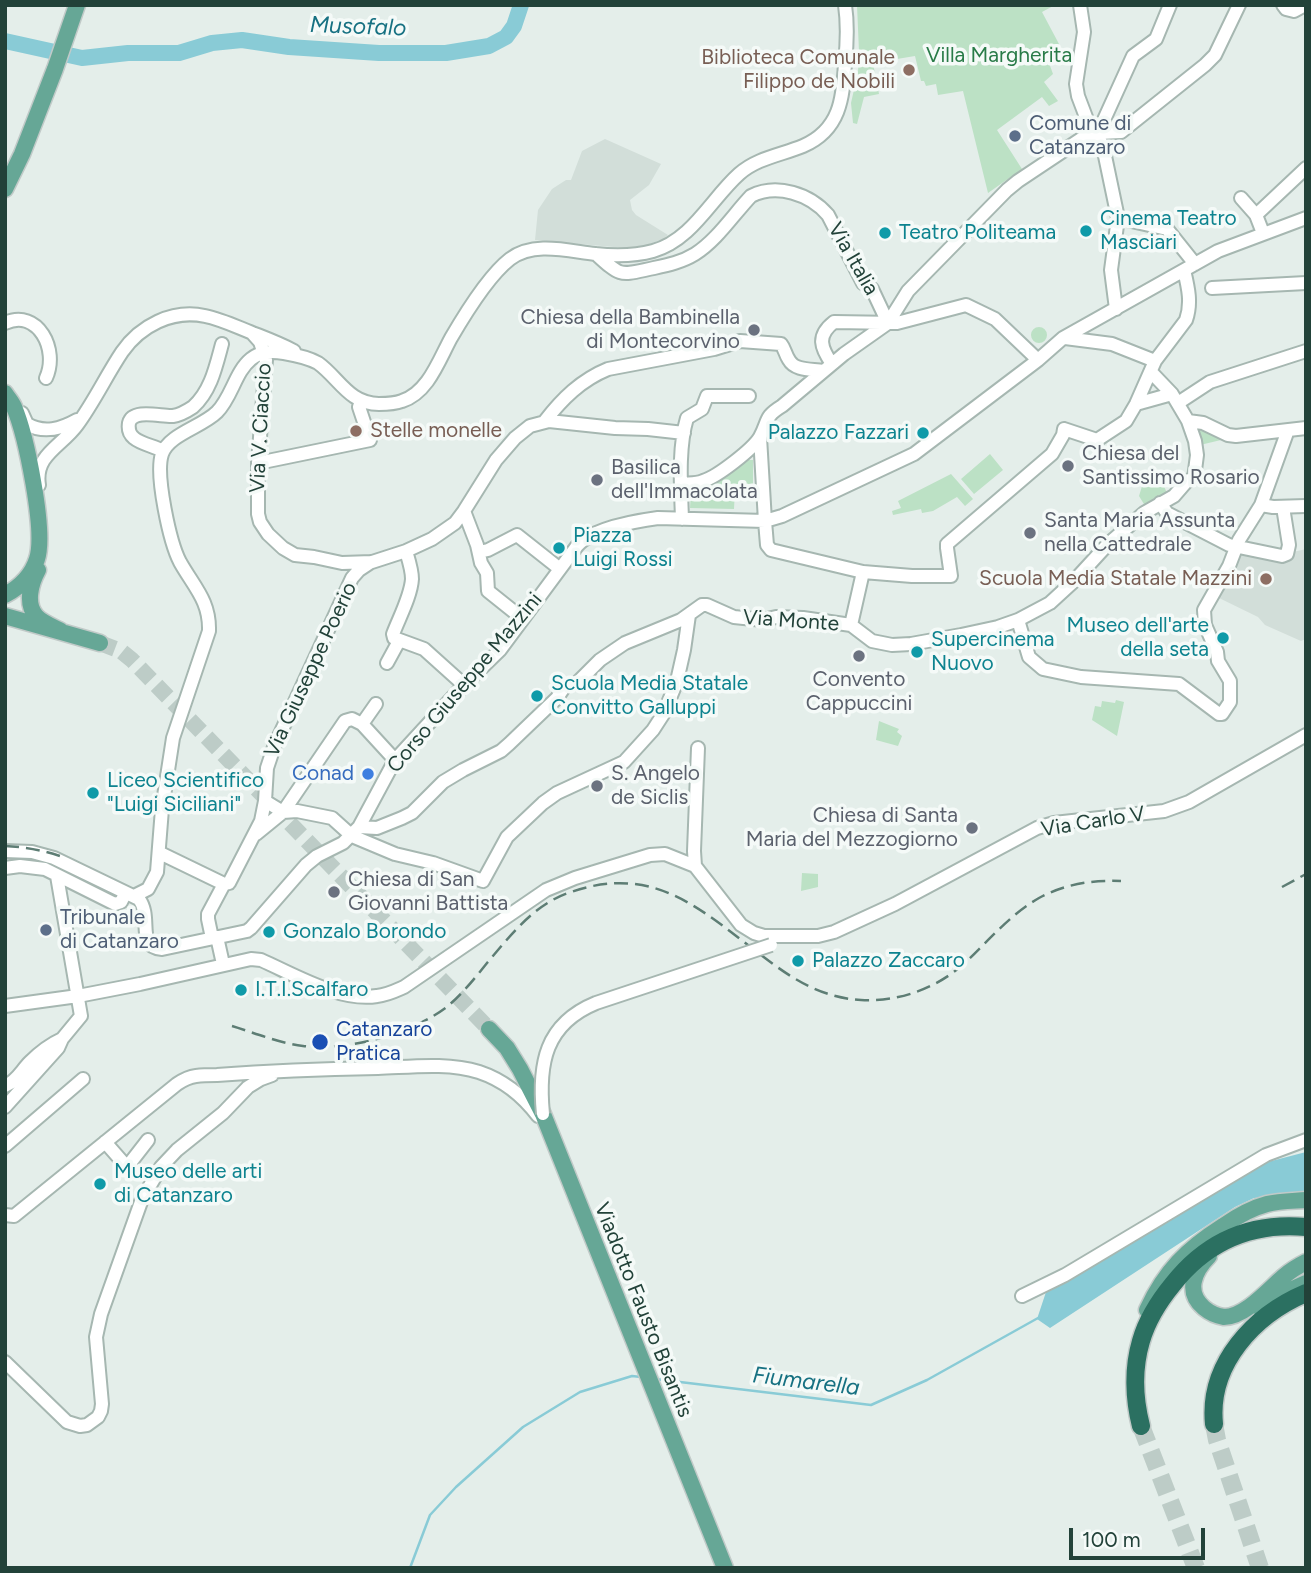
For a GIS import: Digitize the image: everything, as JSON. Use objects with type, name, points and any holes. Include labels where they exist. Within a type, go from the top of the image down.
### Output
[{"type":"highway","points":[[1141,1426],[1135,1394],[1138,1355],[1145,1329],[1163,1296],[1178,1276],[1212,1246],[1223,1240],[1273,1227],[1306,1227]]},
{"type":"highway","points":[[1214,1419],[1214,1399],[1220,1376],[1234,1351],[1249,1331],[1270,1312],[1306,1293]]},
{"type":"main road","points":[[5,189],[22,154],[77,5]]},
{"type":"main road","points":[[5,393],[13,406],[27,454],[42,557],[31,586],[31,607],[36,617],[61,631]]},
{"type":"main road","points":[[5,595],[21,584],[35,563],[38,555],[38,525]]},
{"type":"main road","points":[[5,616],[100,643]]},
{"type":"main road","name":"Viadotto Fausto Bisantis","points":[[489,1029],[520,1069],[543,1114],[725,1568]]},
{"type":"main road","points":[[1135,1394],[1132,1363],[1139,1328],[1159,1286],[1178,1262],[1198,1242],[1240,1216],[1268,1204],[1306,1200]]},
{"type":"main road","points":[[1306,1234],[1260,1236],[1220,1249],[1207,1258],[1196,1272],[1193,1292],[1198,1302],[1208,1311],[1219,1316],[1238,1314],[1284,1276],[1306,1262]]},
{"type":"main road","points":[[1214,1419],[1213,1400],[1217,1375],[1237,1338],[1270,1303],[1306,1283]]},
{"type":"street","points":[[38,525],[39,467],[84,416],[121,353],[154,323],[171,316],[201,315],[264,336],[305,357],[322,367],[348,393],[361,401],[374,404],[406,400],[435,371],[459,324],[493,277],[513,257],[528,250],[543,249],[596,254],[653,251],[669,244],[698,221],[745,169],[800,147],[820,135],[835,117],[843,91],[848,28],[845,5]]},
{"type":"street","points":[[1080,5],[1084,32],[1076,84],[1089,125],[1098,133],[1118,218],[1111,270],[1116,309]]},
{"type":"street","points":[[1098,133],[1133,56],[1154,41],[1170,5]]},
{"type":"street","points":[[1283,5],[1292,11],[1305,5]]},
{"type":"street","points":[[888,323],[908,291],[1018,181],[1084,138],[1098,133],[1121,132],[1205,65],[1215,55],[1237,9]]},
{"type":"street","points":[[1256,215],[1301,171]]},
{"type":"street","name":"Via Italia","points":[[596,254],[613,270],[622,273],[679,261],[695,254],[710,242],[751,196],[770,190],[793,193],[816,204],[828,215],[863,283],[872,289],[888,323]]},
{"type":"street","points":[[1241,198],[1256,215],[1263,233]]},
{"type":"street","points":[[760,437],[768,548],[774,552],[863,572],[951,576],[947,544],[1052,454],[1064,429],[1097,440],[1121,425],[1136,404],[1153,367],[1182,326],[1188,313],[1190,267],[1167,229],[1118,218]]},
{"type":"street","name":"Corso Giuseppe Mazzini","points":[[356,832],[395,760],[500,650],[581,541],[591,534],[645,520],[765,521],[782,516],[914,454],[1063,338],[1218,251],[1306,218]]},
{"type":"street","points":[[1212,288],[1306,283]]},
{"type":"street","points":[[681,484],[710,479],[747,452],[760,437],[771,413],[782,407],[871,329],[888,323],[966,305],[995,320],[1038,359]]},
{"type":"street","points":[[5,323],[24,320],[39,330],[47,342],[51,358],[46,378]]},
{"type":"street","points":[[827,368],[821,344],[830,325],[840,321],[871,329]]},
{"type":"street","points":[[252,333],[265,352]]},
{"type":"street","points":[[1063,338],[1112,344],[1153,367],[1188,421],[1197,455],[1195,475],[1174,496],[1144,513],[1108,544],[1050,603],[1018,620],[1029,657],[1038,667],[1080,677],[1179,684],[1221,714],[1230,702],[1230,679],[1218,661],[1203,613],[1229,566],[1236,547],[1261,505],[1288,430]]},
{"type":"street","points":[[545,421],[562,399],[579,385],[608,369],[714,349],[740,341],[780,344],[794,366],[827,368]]},
{"type":"street","points":[[163,451],[134,438],[128,428],[130,421],[142,414],[181,414],[193,406],[212,378],[222,344]]},
{"type":"street","points":[[1136,404],[1175,399],[1210,382],[1306,351]]},
{"type":"street","points":[[5,868],[20,866],[45,869],[115,904],[148,889],[154,879],[160,853],[162,809],[173,738],[207,638],[209,622],[202,597],[180,562],[172,540],[160,478],[163,451],[169,443],[214,416],[229,396],[247,363],[253,358],[265,352],[305,357]]},
{"type":"street","name":"Via V. Ciaccio","points":[[265,352],[257,504],[260,522],[268,534],[295,555],[342,563],[372,562],[406,551],[445,531],[455,523],[496,460],[515,438],[530,426],[545,421]]},
{"type":"street","points":[[5,393],[16,401],[27,424],[34,428],[56,429],[84,416]]},
{"type":"street","points":[[682,519],[681,484],[687,418],[702,409],[709,396],[749,396]]},
{"type":"street","points":[[258,463],[370,440],[359,407],[361,401]]},
{"type":"street","points":[[545,421],[684,433]]},
{"type":"street","points":[[1188,421],[1203,423],[1236,436],[1306,428]]},
{"type":"street","points":[[1160,503],[1167,513],[1229,545],[1280,556],[1286,555],[1289,545],[1283,507]]},
{"type":"street","points":[[1261,505],[1306,506]]},
{"type":"street","points":[[464,511],[481,563],[488,573],[488,591],[523,619]]},
{"type":"street","points":[[479,552],[517,535],[560,569]]},
{"type":"street","points":[[406,551],[412,580],[393,634],[394,638],[424,649],[464,685]]},
{"type":"street","name":"Via Giuseppe Poerio","points":[[223,964],[208,914],[224,884],[229,883],[261,821],[269,760],[314,658],[352,578],[372,562]]},
{"type":"street","points":[[851,625],[863,572]]},
{"type":"street","name":"Via Monte","points":[[689,615],[699,606],[707,605],[734,617],[763,620],[776,617],[803,618],[851,625],[872,641],[892,645],[961,635],[1018,620]]},
{"type":"street","points":[[265,801],[284,812],[297,811],[332,818],[397,855],[433,863],[483,881],[507,836],[550,797],[624,762],[653,730],[664,713],[677,681],[689,615]]},
{"type":"street","points":[[5,850],[32,852],[54,858],[139,900],[144,907],[147,941],[155,948],[162,949],[247,931],[317,856],[343,843],[356,832],[377,828],[412,813],[443,782],[501,751],[531,725],[565,686],[577,683],[600,660],[625,643],[689,615]]},
{"type":"street","points":[[387,663],[399,641]]},
{"type":"street","points":[[362,723],[376,704]]},
{"type":"street","points":[[252,837],[284,812],[343,723],[352,719],[362,723],[395,760]]},
{"type":"street","name":"Via Carlo V","points":[[801,937],[834,932],[895,904],[1045,825],[1176,808],[1306,735]]},
{"type":"street","points":[[695,866],[698,748]]},
{"type":"street","points":[[160,853],[224,884]]},
{"type":"street","points":[[5,1006],[78,996],[256,959],[338,994],[374,997],[404,987],[532,898],[562,883],[650,855],[665,854],[695,866],[747,930],[764,936],[801,937]]},
{"type":"street","points":[[5,1107],[58,1048],[81,1016],[57,876]]},
{"type":"street","points":[[543,1114],[541,1085],[545,1059],[561,1026],[576,1013],[596,1003],[801,937]]},
{"type":"street","points":[[5,1086],[14,1082],[42,1051],[62,1039]]},
{"type":"street","points":[[5,1215],[13,1216],[168,1091],[186,1078],[195,1076],[356,1068],[448,1067],[479,1072],[518,1093],[529,1103],[553,1141]]},
{"type":"street","points":[[242,1088],[283,1071]]},
{"type":"street","points":[[5,1362],[67,1422],[80,1426],[93,1422],[98,1417],[102,1404],[96,1337],[101,1314],[142,1199],[161,1167],[233,1101],[247,1078],[243,1072]]},
{"type":"street","points":[[217,1075],[242,1088]]},
{"type":"street","points":[[5,1146],[83,1079]]},
{"type":"street","points":[[105,1142],[127,1167],[148,1140]]},
{"type":"street","points":[[1022,1296],[1065,1275],[1266,1155],[1306,1140]]},
{"type":"shaded area","points":[[605,139],[661,164],[649,185],[630,200],[636,215],[668,235],[636,249],[535,240],[538,210],[552,189],[566,180],[571,180],[582,151]]},
{"type":"shaded area","name":"Scuola Media Statale Mazzini","points":[[1306,549],[1306,639],[1301,641],[1265,625],[1258,617],[1217,597],[1240,551],[1293,552]]},
{"type":"green space","name":"Villa Margherita","points":[[857,5],[1055,5],[1042,12],[1059,44],[1061,57],[1049,63],[1053,74],[1044,82],[1058,101],[1049,106],[1042,97],[997,130],[1022,169],[988,193],[963,91],[938,95],[936,84],[926,86],[924,81],[921,81],[915,56],[873,63],[879,94],[864,97],[857,124],[853,123],[851,103],[858,72],[859,52]]},
{"type":"green space","points":[[1039,327],[1047,335],[1039,343],[1031,335]]},
{"type":"green space","points":[[1199,428],[1221,440],[1200,445],[1197,432]]},
{"type":"green space","points":[[990,454],[1003,470],[974,494],[961,479]]},
{"type":"green space","points":[[745,460],[753,460],[753,489],[735,489],[734,509],[690,508],[691,493],[720,481]]},
{"type":"green space","points":[[1147,470],[1158,471],[1168,496],[1147,509],[1139,496]]},
{"type":"green space","points":[[951,474],[973,499],[965,506],[957,497],[933,511],[922,513],[921,509],[893,515],[892,511],[901,508],[898,501]]},
{"type":"green space","points":[[1116,700],[1124,702],[1117,736],[1092,720],[1095,706],[1101,707],[1102,701],[1115,703]]},
{"type":"green space","points":[[879,721],[899,729],[897,732],[902,736],[898,746],[876,740]]},
{"type":"green space","points":[[802,873],[818,874],[818,887],[801,891]]},
{"type":"water","points":[[1306,1152],[1306,1195],[1254,1198],[1235,1207],[1050,1328],[1037,1319],[1046,1292],[1256,1165]]},
{"type":"waterway","name":"Musofalo","points":[[5,41],[82,58],[128,53],[179,53],[212,43],[242,40],[289,47],[379,53],[446,53],[489,46],[506,37],[514,26],[521,5]]},
{"type":"waterway","name":"Fiumarella","points":[[655,1379],[871,1405],[927,1380],[1038,1318]]},
{"type":"waterway","name":"Fiumarella","points":[[410,1568],[430,1515],[456,1487],[523,1427],[580,1392],[632,1376],[641,1377]]},
{"type":"tunnel","points":[[100,643],[121,651],[132,660],[489,1029]]},
{"type":"tunnel","points":[[1214,1424],[1260,1568]]},
{"type":"tunnel","points":[[1141,1426],[1196,1568]]},
{"type":"railway","points":[[5,846],[21,847],[66,858]]},
{"type":"railway","points":[[1282,887],[1306,874]]},
{"type":"railway","points":[[232,1026],[285,1043],[321,1047],[360,1043],[417,1025],[448,1006],[534,912],[558,897],[602,884],[630,884],[655,888],[679,898],[801,982],[835,996],[876,1000],[904,996],[944,979],[1019,912],[1049,893],[1078,884],[1121,881]]},
{"type":"place","name":"Biblioteca Comunale Filippo de Nobili","points":[[909,70]]},
{"type":"place","name":"Comune di Catanzaro","points":[[1015,136]]},
{"type":"place","name":"Cinema Teatro Masciari","points":[[1086,231]]},
{"type":"place","name":"Teatro Politeama","points":[[885,233]]},
{"type":"place","name":"Chiesa della Bambinella di Montecorvino","points":[[754,330]]},
{"type":"place","name":"Stelle monelle","points":[[356,431]]},
{"type":"place","name":"Palazzo Fazzari","points":[[923,433]]},
{"type":"place","name":"Chiesa del Santissimo Rosario","points":[[1068,466]]},
{"type":"place","name":"Basilica dell'Immacolata","points":[[597,480]]},
{"type":"place","name":"Santa Maria Assunta nella Cattedrale","points":[[1030,533]]},
{"type":"place","name":"Piazza Luigi Rossi","points":[[559,548]]},
{"type":"place","name":"Scuola Media Statale Mazzini","points":[[1266,579]]},
{"type":"place","name":"Museo dell'arte della seta","points":[[1223,638]]},
{"type":"place","name":"Supercinema Nuovo","points":[[917,652]]},
{"type":"place","name":"Convento Cappuccini","points":[[859,656]]},
{"type":"place","name":"Scuola Media Statale Convitto Galluppi","points":[[537,696]]},
{"type":"place","name":"Conad","points":[[368,774]]},
{"type":"place","name":"S. Angelo de Siclis","points":[[597,786]]},
{"type":"place","name":"Liceo Scientifico \"Luigi Siciliani\"","points":[[93,793]]},
{"type":"place","name":"Chiesa di Santa Maria del Mezzogiorno","points":[[972,828]]},
{"type":"place","name":"Chiesa di San Giovanni Battista","points":[[334,892]]},
{"type":"place","name":"Tribunale di Catanzaro","points":[[46,930]]},
{"type":"place","name":"Gonzalo Borondo","points":[[269,932]]},
{"type":"place","name":"Palazzo Zaccaro","points":[[798,961]]},
{"type":"place","name":"I.T.I.Scalfaro","points":[[241,990]]},
{"type":"place","name":"Catanzaro Pratica","points":[[320,1042]]},
{"type":"place","name":"Museo delle arti di Catanzaro","points":[[100,1184]]}]
